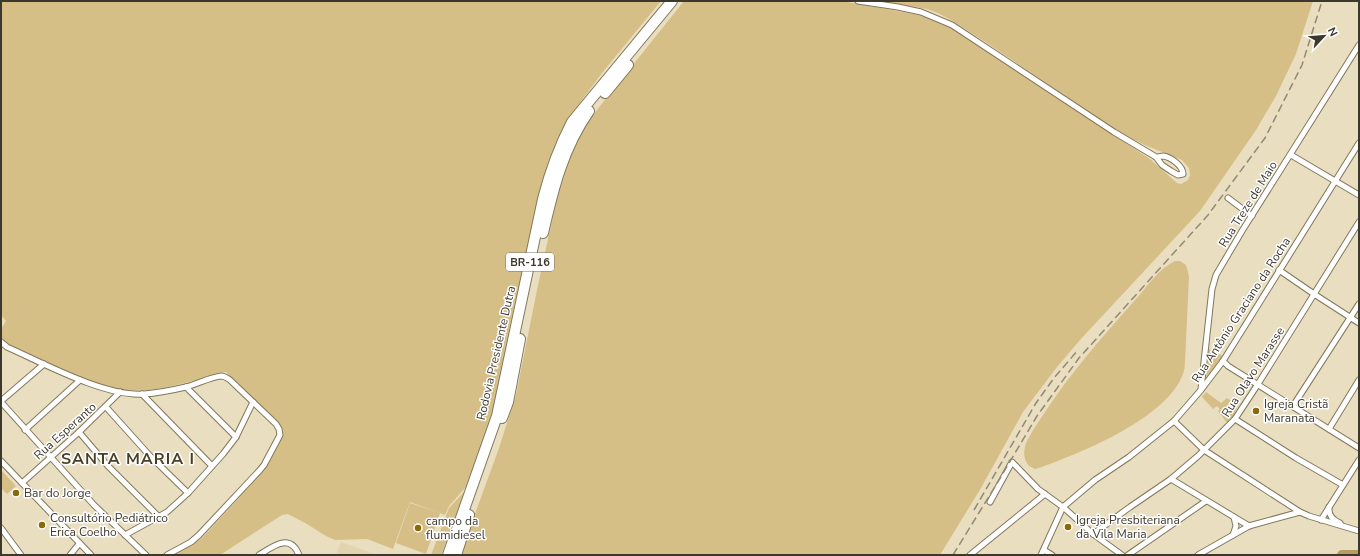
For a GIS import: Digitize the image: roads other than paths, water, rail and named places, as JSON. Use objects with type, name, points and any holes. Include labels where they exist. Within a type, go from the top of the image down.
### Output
[{"type":"highway","name":"Rodovia Presidente Dutra","points":[[448,555],[497,416],[543,199],[553,164],[572,122],[672,1]]},
{"type":"highway","name":"Rodovia Presidente Dutra","points":[[456,555],[508,402],[529,292],[556,177],[566,152],[580,123],[679,1]]},
{"type":"street","points":[[858,1],[922,12],[952,25],[1114,132],[1156,157],[1162,165],[1176,174],[1183,174],[1181,168],[1169,159],[1164,156],[1156,157]]},
{"type":"street","name":"Rua Treze de Maio","points":[[1201,390],[1214,283],[1223,263],[1359,45]]},
{"type":"street","name":"Rua Antônio Graciano da Rocha","points":[[1042,552],[1063,507],[1095,480],[1129,457],[1174,421],[1201,390],[1223,361],[1359,143]]},
{"type":"street","points":[[1290,155],[1359,195]]},
{"type":"street","points":[[1228,198],[1252,216]]},
{"type":"street","name":"Rua Olavo Marasse","points":[[1094,534],[1130,507],[1171,480],[1235,419],[1359,222]]},
{"type":"street","points":[[1279,270],[1359,323]]},
{"type":"street","points":[[1293,406],[1359,304]]},
{"type":"street","points":[[1,342],[7,347],[80,380],[120,392],[142,394],[186,387],[219,377],[225,377],[278,426],[280,432],[278,439],[260,470],[199,535],[191,542],[167,555]]},
{"type":"street","points":[[1,351],[7,347]]},
{"type":"street","points":[[1223,361],[1228,366],[1359,448]]},
{"type":"street","points":[[44,364],[1,401],[25,430],[94,505],[146,555]]},
{"type":"street","points":[[25,430],[80,380]]},
{"type":"street","points":[[1329,429],[1359,380]]},
{"type":"street","points":[[186,387],[236,437]]},
{"type":"street","name":"Rua Esperanto","points":[[22,483],[106,407],[120,392]]},
{"type":"street","points":[[142,394],[212,466]]},
{"type":"street","points":[[125,535],[171,509],[188,493],[236,437],[252,402]]},
{"type":"street","points":[[106,407],[150,456],[188,493]]},
{"type":"street","points":[[1235,419],[1296,458],[1343,485]]},
{"type":"street","points":[[1174,421],[1204,450],[1300,512],[1356,530]]},
{"type":"street","points":[[79,432],[108,466],[159,517]]},
{"type":"street","points":[[1321,520],[1359,460]]},
{"type":"street","points":[[1,461],[91,555]]},
{"type":"street","points":[[990,502],[1012,462],[1038,489],[1063,507],[1094,534],[1122,555]]},
{"type":"street","points":[[1171,480],[1249,526]]},
{"type":"street","points":[[970,555],[1045,494]]},
{"type":"street","points":[[1128,555],[1206,501]]},
{"type":"street","points":[[1329,506],[1329,513],[1334,520],[1356,530]]},
{"type":"street","points":[[1198,555],[1249,526],[1300,512]]},
{"type":"street","points":[[1233,534],[1236,524],[1234,517]]},
{"type":"street","points":[[1,528],[22,555]]},
{"type":"street","points":[[259,555],[275,545],[285,542],[294,547],[299,555]]},
{"type":"street","points":[[70,555],[79,544]]},
{"type":"street","points":[[1042,552],[1052,555]]},
{"type":"waterway","points":[[1342,555],[1357,555]]},
{"type":"railway","points":[[953,555],[1037,416],[1079,358],[1208,215],[1265,138],[1302,65],[1322,1]]},
{"type":"railway","points":[[974,510],[1036,403],[1054,378],[1078,350]]},
{"type":"place","name":"Igreja Cristã Maranata","points":[[1256,411]]},
{"type":"place","name":"Bar do Jorge","points":[[16,493]]},
{"type":"place","name":"Consultório Pediátrico Erica Coelho","points":[[42,525]]},
{"type":"place","name":"Igreja Presbiteriana da Vila Maria","points":[[1068,527]]},
{"type":"place","name":"campo da flumidiesel","points":[[418,528]]},
{"type":"district","name":"SANTA MARIA I","points":[[128,458]]}]
